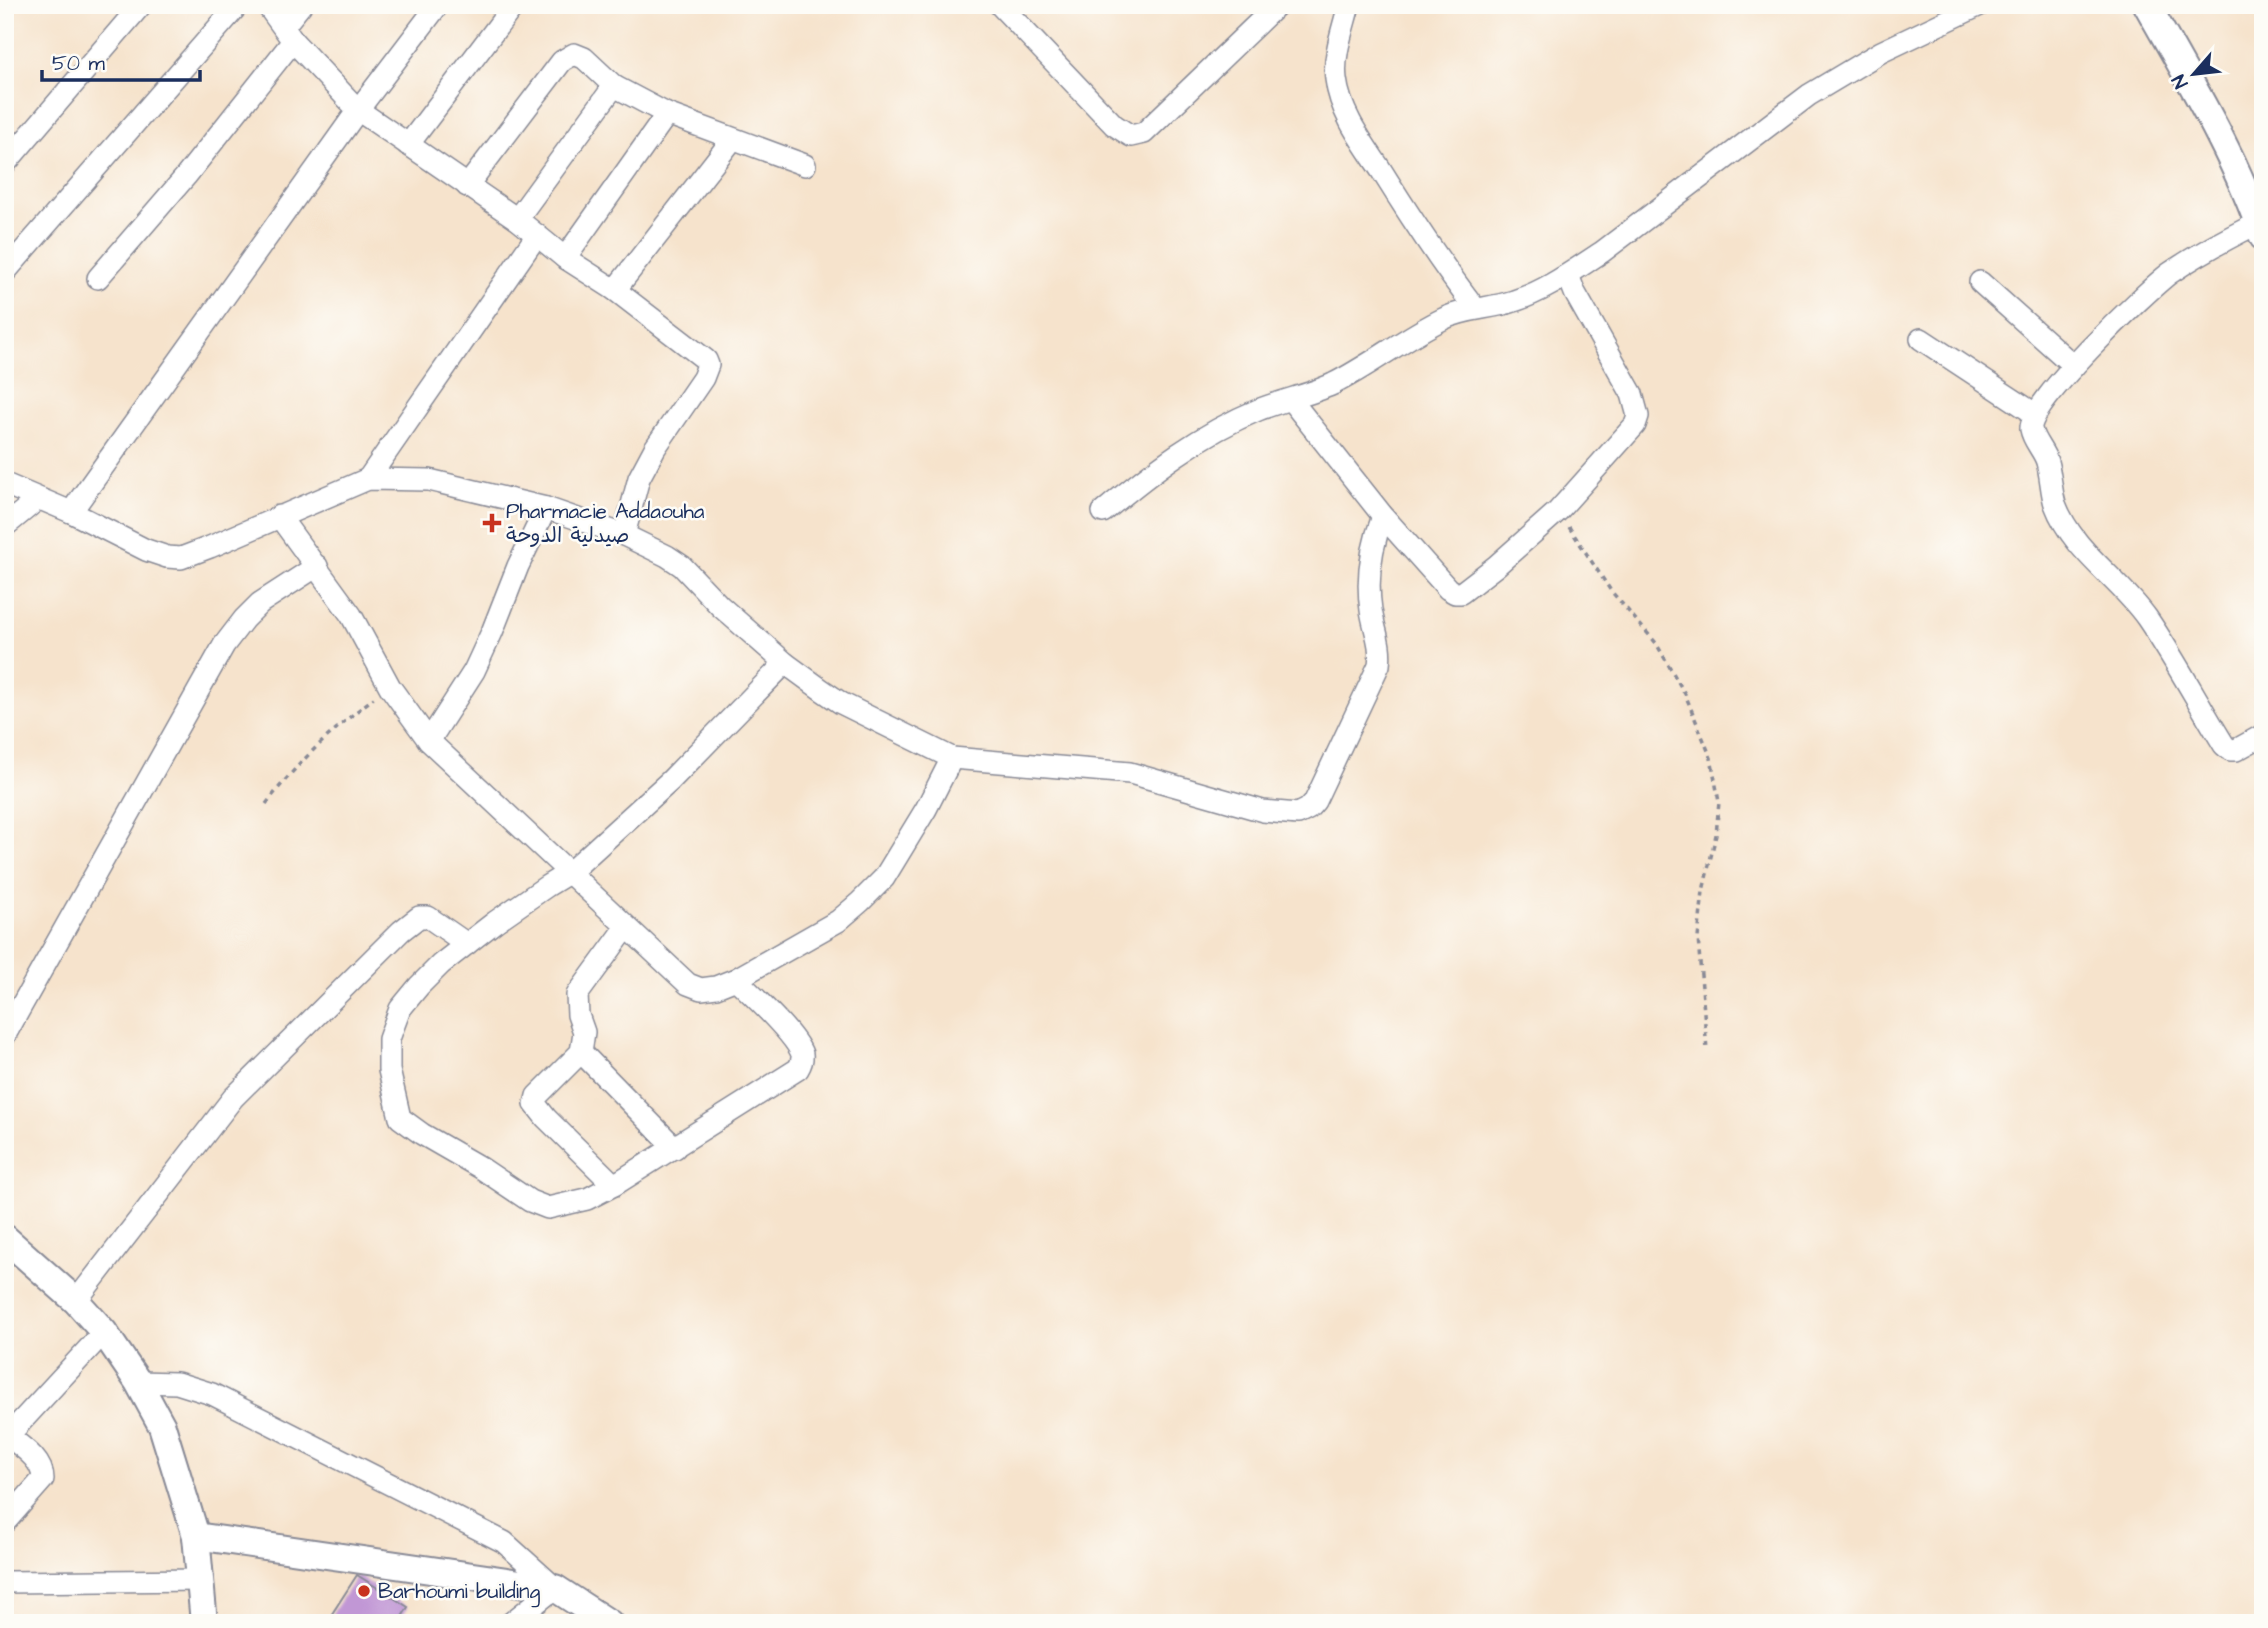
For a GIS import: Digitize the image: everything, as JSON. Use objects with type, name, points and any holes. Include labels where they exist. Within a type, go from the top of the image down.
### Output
[{"type":"street","points":[[5,164],[141,5]]},
{"type":"street","points":[[5,272],[238,5]]},
{"type":"street","points":[[267,5],[288,33],[358,110],[517,219],[565,258],[615,290],[706,360],[708,365],[703,378],[655,448],[639,478],[624,535]]},
{"type":"street","points":[[98,278],[186,176],[288,33],[301,5]]},
{"type":"street","points":[[71,512],[358,110],[438,5]]},
{"type":"street","points":[[408,145],[514,5]]},
{"type":"street","points":[[999,5],[1114,125],[1131,136],[1144,133],[1277,5]]},
{"type":"street","points":[[1349,5],[1335,60],[1341,100],[1354,129],[1399,200],[1475,308]]},
{"type":"street","points":[[1104,512],[1156,468],[1208,436],[1258,410],[1322,389],[1445,318],[1475,308],[1512,302],[1568,275],[1809,95],[1881,52],[1980,5]]},
{"type":"street","points":[[2147,5],[2205,108],[2238,176],[2260,230],[2223,240],[2169,274],[2074,366],[2035,414],[2031,429],[2047,460],[2055,502],[2070,533],[2147,618],[2224,745],[2230,750],[2236,750],[2263,735]]},
{"type":"street","points":[[467,186],[553,73],[574,54],[579,55],[614,86],[667,114],[805,165]]},
{"type":"street","points":[[517,219],[614,86]]},
{"type":"street","points":[[565,258],[667,114]]},
{"type":"street","points":[[615,290],[732,140]]},
{"type":"street","points":[[368,478],[537,235]]},
{"type":"street","points":[[1291,400],[1383,516],[1448,589],[1461,593],[1558,511],[1635,425],[1638,416],[1632,394],[1580,303],[1568,275]]},
{"type":"street","points":[[1980,282],[2074,366]]},
{"type":"street","points":[[1921,339],[2035,414]]},
{"type":"street","points":[[5,484],[71,512],[146,550],[167,557],[181,558],[368,478],[429,481],[546,508],[652,547],[682,566],[720,606],[785,663],[841,703],[952,758],[1130,774],[1181,786],[1263,811],[1298,814],[1308,809],[1315,801],[1379,665],[1380,646],[1371,613],[1369,572],[1372,550],[1383,516]]},
{"type":"street","points":[[5,526],[38,499]]},
{"type":"street","points":[[429,741],[474,671],[518,566],[546,508]]},
{"type":"street","points":[[279,516],[351,615],[390,687],[429,741],[626,928],[688,984],[701,989],[716,987],[736,979],[838,921],[884,878],[926,809],[952,758]]},
{"type":"street","points":[[5,1035],[16,997],[224,646],[260,603],[317,566]]},
{"type":"street","points":[[736,979],[795,1041],[803,1056],[798,1069],[614,1185],[587,1199],[548,1208],[530,1201],[481,1168],[422,1135],[400,1118],[389,1070],[389,1039],[400,1009],[441,964],[547,886],[570,873],[670,780],[785,663]]},
{"type":"street","points":[[76,1301],[233,1098],[401,931],[419,918],[428,917],[467,944]]},
{"type":"street","points":[[614,1185],[535,1104],[537,1096],[581,1052],[584,1032],[578,1015],[577,995],[626,928]]},
{"type":"street","points":[[581,1052],[675,1147]]},
{"type":"street","points":[[5,1238],[76,1301],[104,1332],[138,1382],[162,1426],[197,1536],[204,1623]]},
{"type":"street","points":[[5,1522],[43,1479],[43,1471],[36,1460],[7,1437],[104,1332]]},
{"type":"street","points":[[138,1382],[177,1383],[212,1394],[504,1542],[555,1588],[610,1623]]},
{"type":"street","points":[[197,1536],[555,1588]]},
{"type":"street","points":[[5,1582],[202,1580]]},
{"type":"street","points":[[511,1623],[555,1588]]},
{"type":"path","points":[[1558,511],[1611,591],[1656,643],[1685,694],[1711,758],[1719,802],[1716,835],[1703,891],[1698,938],[1706,1050]]},
{"type":"path","points":[[266,804],[288,774],[307,755],[390,687]]},
{"type":"building","name":"Barhoumi building","points":[[357,1575],[408,1607],[398,1623],[326,1623]]},
{"type":"place","name":"Pharmacie Addaouha صيدلية الدوحة","points":[[492,523]]},
{"type":"place","name":"Barhoumi building","points":[[364,1591]]}]
